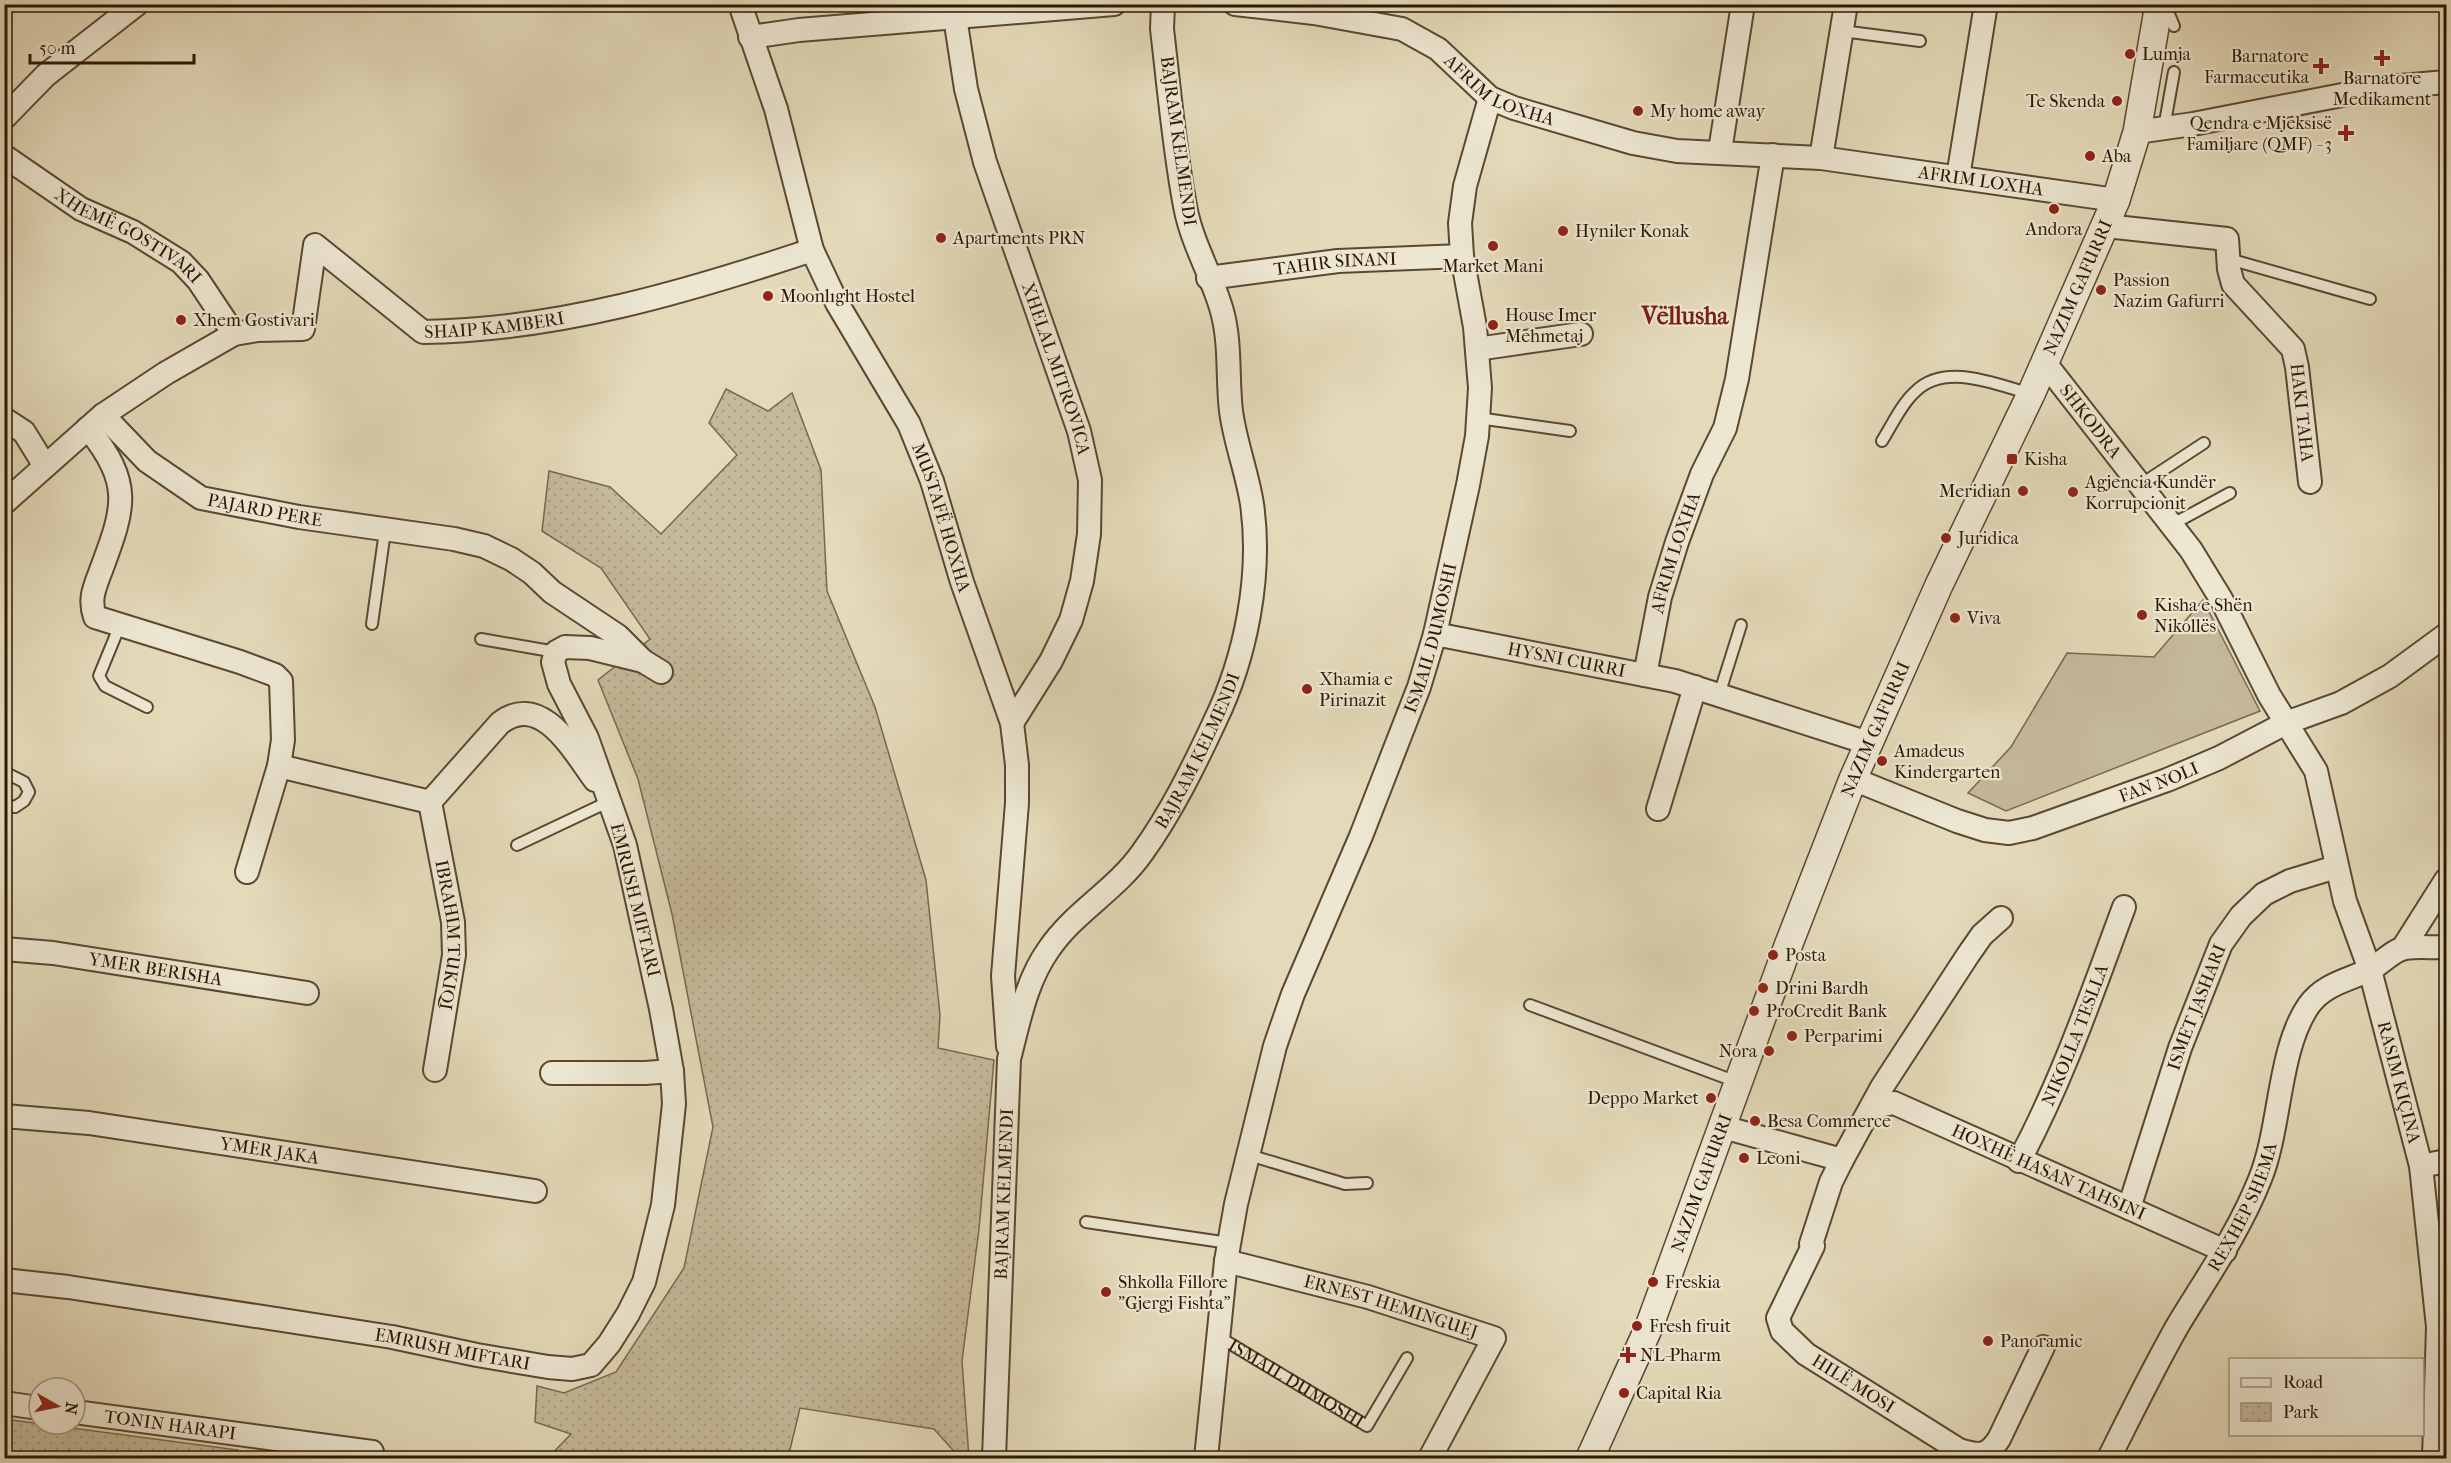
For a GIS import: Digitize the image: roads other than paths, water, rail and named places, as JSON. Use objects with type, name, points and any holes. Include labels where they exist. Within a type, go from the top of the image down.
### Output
[{"type":"street","points":[[4,118],[46,75],[137,4]]},
{"type":"street","name":"MUSTAFË HOXHA","points":[[740,4],[776,109],[812,250],[837,303],[909,424],[932,481],[962,582],[1012,723],[1017,765],[1017,803],[1003,976],[1009,1059]]},
{"type":"street","points":[[750,37],[954,12],[1114,4]]},
{"type":"street","name":"BAJRAM KELMENDI","points":[[994,1458],[1009,1059],[1033,974],[1050,947],[1120,881],[1164,820],[1216,719],[1235,669],[1246,626],[1253,579],[1255,537],[1252,502],[1231,411],[1228,337],[1221,308],[1193,240],[1185,207],[1162,29],[1163,4]]},
{"type":"street","name":"AFRIM LOXHA","points":[[1235,4],[1315,9],[1402,29],[1438,49],[1490,98],[1514,108],[1633,142],[1677,151],[1719,151],[1821,158],[2116,200]]},
{"type":"street","points":[[1719,151],[1743,4]]},
{"type":"street","points":[[1821,158],[1846,4]]},
{"type":"street","points":[[1958,177],[1986,4]]},
{"type":"street","name":"XHELAL MITROVICA","points":[[954,12],[966,89],[985,162],[1079,432],[1090,480],[1089,534],[1082,580],[1071,620],[1051,661],[1012,723]]},
{"type":"street","name":"NAZIM GAFURRI","points":[[1590,1458],[1649,1327],[1740,1083],[1788,946],[1868,743],[1939,585],[2031,394],[2106,226],[2137,132],[2167,15]]},
{"type":"street","points":[[2137,132],[2164,129],[2378,88],[2446,82]]},
{"type":"street","name":"ISMAIL DUMOSHI","points":[[1206,1458],[1227,1252],[1275,1046],[1293,994],[1361,836],[1419,687],[1435,634],[1468,485],[1480,387],[1475,327],[1462,256],[1460,223],[1465,186],[1490,98]]},
{"type":"street","name":"AFRIM LOXHA","points":[[1645,675],[1660,597],[1677,542],[1702,474],[1725,428],[1737,379],[1773,155]]},
{"type":"street","name":"XHEMË GOSTIVARI","points":[[4,156],[81,209],[133,232],[181,262],[198,280],[234,334]]},
{"type":"street","name":"HAKI TAHA","points":[[2106,226],[2227,239],[2233,284],[2293,349],[2298,367],[2310,482]]},
{"type":"street","name":"SHAIP KAMBERI","points":[[4,502],[96,422],[166,373],[234,334],[258,330],[303,329],[315,245],[423,332],[481,330],[605,310],[661,298],[812,250]]},
{"type":"street","name":"TAHIR SINANI","points":[[1208,278],[1338,261],[1462,256]]},
{"type":"street","points":[[1477,349],[1581,334]]},
{"type":"street","name":"SHKODRA","points":[[2045,363],[2172,525],[2221,599],[2286,723]]},
{"type":"street","points":[[4,419],[24,432],[45,466]]},
{"type":"street","points":[[96,422],[119,477],[122,496],[119,518],[92,596],[95,617],[275,675],[281,681],[284,740],[279,766],[247,872]]},
{"type":"street","name":"PAJARD PERE","points":[[96,422],[201,498],[385,531],[454,539],[484,546],[511,559],[532,573],[552,592],[618,636],[652,667],[590,648],[565,647],[556,652]]},
{"type":"street","name":"HYSNI CURRI","points":[[1435,634],[1695,687],[1868,743]]},
{"type":"street","name":"FAN NOLI","points":[[1853,779],[1957,821],[2008,833],[2033,828],[2167,780],[2219,758],[2286,723],[2341,703],[2390,676],[2446,635]]},
{"type":"street","name":"EMRUSH MIFTARI","points":[[4,1280],[68,1287],[392,1337],[548,1367],[572,1370],[591,1365],[622,1324],[644,1282],[663,1205],[674,1104],[672,1071],[636,892],[610,801],[587,738],[554,672],[556,652]]},
{"type":"street","points":[[1658,809],[1695,687]]},
{"type":"street","points":[[279,766],[430,802],[500,723],[512,715],[529,714],[546,721],[561,734],[610,801]]},
{"type":"street","name":"RASIM KIÇINA","points":[[2286,723],[2316,771],[2345,901],[2370,970],[2421,1166],[2438,1327],[2433,1458]]},
{"type":"street","name":"IBRAHIM TUKIQI","points":[[430,802],[453,922],[454,955],[435,1070]]},
{"type":"street","name":"ISMET JASHARI","points":[[2129,1208],[2180,1048],[2221,944],[2241,916],[2264,894],[2290,881],[2336,867]]},
{"type":"street","points":[[2403,948],[2446,880]]},
{"type":"street","name":"NIKOLLA TESLLA","points":[[2019,1161],[2044,1114],[2068,1060],[2124,907]]},
{"type":"street","points":[[1723,1127],[1842,1160],[1871,1111],[1882,1087],[1968,955],[1982,935],[2001,918]]},
{"type":"street","points":[[2403,948],[2446,947]]},
{"type":"street","name":"REXHEP SHEMA","points":[[2109,1458],[2179,1324],[2225,1251],[2261,1177],[2299,1025],[2310,1004],[2327,989],[2345,978],[2370,970],[2403,948]]},
{"type":"street","name":"YMER BERISHA","points":[[4,949],[53,953],[307,993]]},
{"type":"street","points":[[552,1073],[672,1071]]},
{"type":"street","name":"HOXHË HASAN TAHSINI","points":[[1871,1111],[1894,1103],[2019,1161],[2225,1251]]},
{"type":"street","name":"YMER JAKA","points":[[4,1116],[89,1123],[535,1191]]},
{"type":"street","name":"HILË MOSI","points":[[1842,1160],[1824,1203],[1811,1244],[1813,1246],[1778,1318],[1782,1331],[1792,1342],[1856,1387],[1908,1416],[1959,1450],[1984,1455],[1991,1451],[2000,1439],[2043,1347]]},
{"type":"street","points":[[2421,1166],[2446,1161]]},
{"type":"street","name":"ERNEST HEMINGUEJ","points":[[1227,1252],[1494,1338],[1430,1458]]},
{"type":"street","points":[[4,1403],[27,1406]]},
{"type":"street","name":"TONIN HARAPI","points":[[87,1414],[372,1452]]},
{"type":"lane","points":[[2165,4],[2167,15]]},
{"type":"lane","points":[[1842,31],[1920,41]]},
{"type":"lane","points":[[2164,129],[2174,72]]},
{"type":"lane","points":[[2229,259],[2370,298]]},
{"type":"lane","points":[[1882,441],[1916,391],[1935,378],[1958,377],[2031,394]]},
{"type":"lane","points":[[1478,417],[1570,431]]},
{"type":"lane","points":[[2140,485],[2204,443]]},
{"type":"lane","points":[[2172,525],[2230,493]]},
{"type":"lane","points":[[372,624],[385,531]]},
{"type":"lane","points":[[120,625],[99,676],[105,686],[147,706]]},
{"type":"lane","points":[[1719,695],[1741,625]]},
{"type":"lane","points":[[481,639],[556,652]]},
{"type":"lane","points":[[4,771],[24,782],[29,792],[24,801],[15,807],[4,805]]},
{"type":"lane","name":"EMRUSH MIFTARI","points":[[517,845],[610,801]]},
{"type":"lane","points":[[1530,1005],[1740,1083]]},
{"type":"lane","points":[[1249,1155],[1345,1184],[1367,1184]]},
{"type":"lane","points":[[1086,1222],[1227,1252]]},
{"type":"lane","name":"ISMAIL DUMOSHI","points":[[1218,1337],[1367,1426],[1407,1358]]},
{"type":"place","name":"Lumja","points":[[2130,54]]},
{"type":"place","name":"Barnatore Medikament","points":[[2382,58]]},
{"type":"place","name":"Barnatore Farmaceutika","points":[[2321,66]]},
{"type":"place","name":"Te Skenda","points":[[2117,101]]},
{"type":"place","name":"My home away","points":[[1638,111]]},
{"type":"place","name":"Qendra e Mjeksisë Familjare (QMF) - 3","points":[[2346,133]]},
{"type":"place","name":"Aba","points":[[2090,156]]},
{"type":"place","name":"Andora","points":[[2054,209]]},
{"type":"place","name":"Hyniler Konak","points":[[1563,231]]},
{"type":"place","name":"Apartments PRN","points":[[941,238]]},
{"type":"place","name":"Market Mani","points":[[1493,246]]},
{"type":"place","name":"Passion Nazim Gafurri","points":[[2101,290]]},
{"type":"place","name":"Moonlıght Hostel","points":[[768,296]]},
{"type":"place","name":"Xhem Gostivari","points":[[181,320]]},
{"type":"place","name":"House Imer Mehmetaj","points":[[1493,325]]},
{"type":"place","name":"Kisha","points":[[2012,459]]},
{"type":"place","name":"Meridian","points":[[2023,491]]},
{"type":"place","name":"Agjencia Kundër Korrupcionit","points":[[2073,492]]},
{"type":"place","name":"Juridica","points":[[1946,538]]},
{"type":"place","name":"Kisha e Shën Nikollës","points":[[2142,615]]},
{"type":"place","name":"Viva","points":[[1955,618]]},
{"type":"place","name":"Xhamia e Pirinazit","points":[[1307,689]]},
{"type":"place","name":"Amadeus Kindergarten","points":[[1882,761]]},
{"type":"place","name":"Posta","points":[[1773,955]]},
{"type":"place","name":"Drini Bardh","points":[[1763,988]]},
{"type":"place","name":"ProCredit Bank","points":[[1754,1011]]},
{"type":"place","name":"Perparimi","points":[[1792,1036]]},
{"type":"place","name":"Nora","points":[[1769,1051]]},
{"type":"place","name":"Deppo Market","points":[[1711,1098]]},
{"type":"place","name":"Besa Commerce","points":[[1755,1121]]},
{"type":"place","name":"Leoni","points":[[1744,1158]]},
{"type":"place","name":"Freskia","points":[[1653,1282]]},
{"type":"place","name":"Shkolla Fillore \"Gjergj Fishta\"","points":[[1106,1292]]},
{"type":"place","name":"Fresh fruit","points":[[1637,1326]]},
{"type":"place","name":"Panoramic","points":[[1988,1341]]},
{"type":"place","name":"NL-Pharm","points":[[1628,1355]]},
{"type":"place","name":"Capital Ria","points":[[1624,1393]]},
{"type":"district","name":"Vëllusha","points":[[1685,316]]}]
